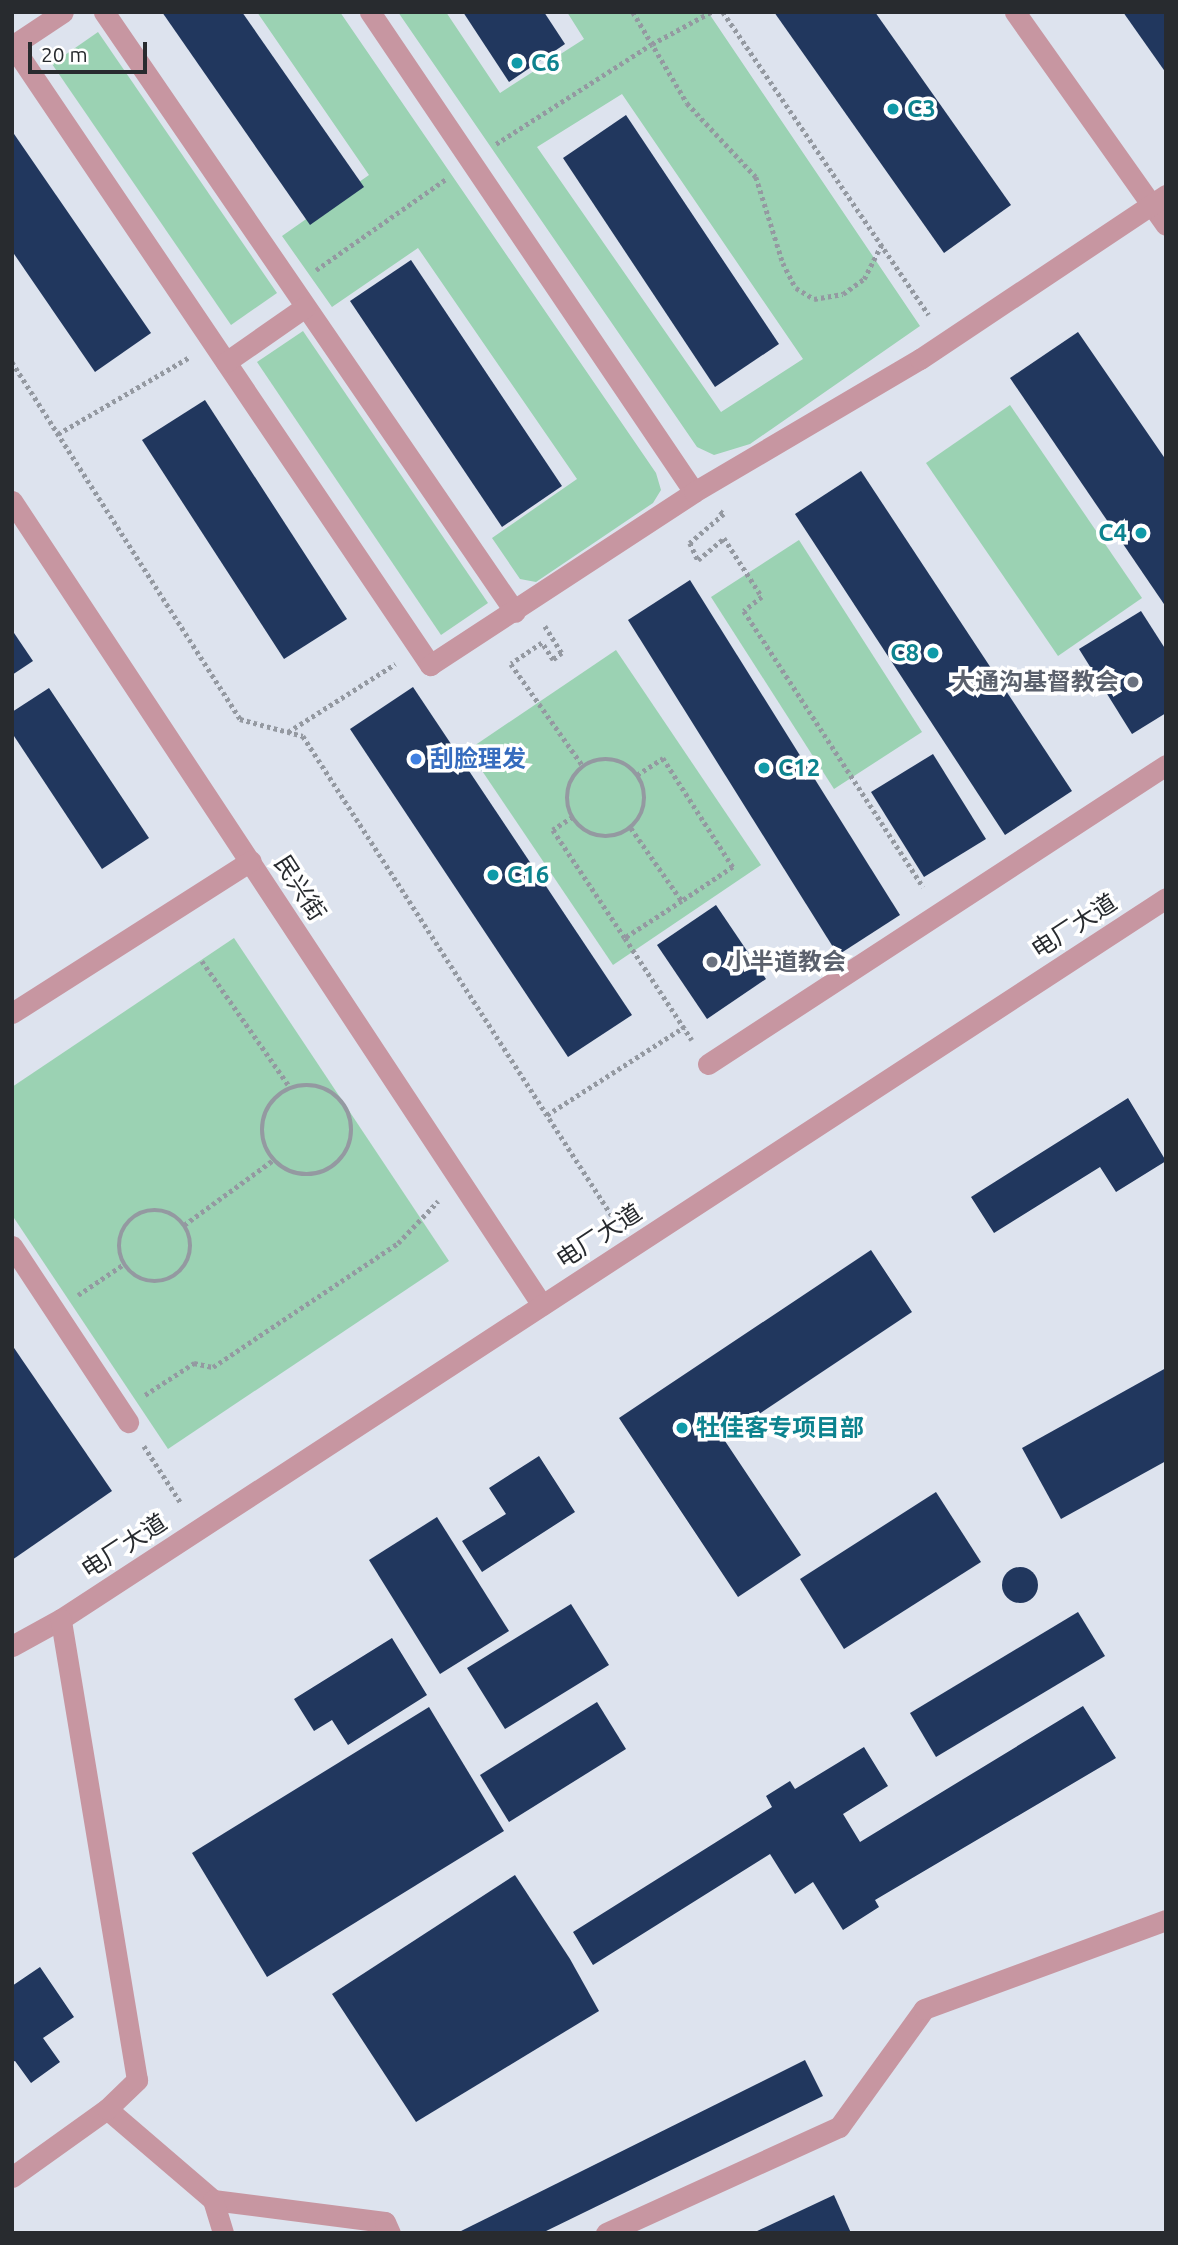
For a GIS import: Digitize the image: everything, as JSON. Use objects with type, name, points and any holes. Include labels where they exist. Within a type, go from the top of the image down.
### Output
[{"type":"street","points":[[63,12],[12,46],[430,665],[694,492],[946,341],[1158,200]]},
{"type":"street","points":[[104,12],[305,307],[522,607]]},
{"type":"street","points":[[370,12],[694,492]]},
{"type":"street","points":[[1016,12],[1158,200],[1166,225]]},
{"type":"street","points":[[226,362],[305,307]]},
{"type":"street","name":"民兴街","points":[[12,501],[542,1305]]},
{"type":"street","points":[[708,1063],[1166,765]]},
{"type":"street","points":[[12,1013],[251,861]]},
{"type":"street","name":"电厂大道","points":[[12,1646],[61,1619],[1166,898]]},
{"type":"street","points":[[12,1246],[124,1416]]},
{"type":"street","points":[[12,2177],[107,2109],[137,2080],[61,1619]]},
{"type":"street","points":[[606,2233],[839,2127],[924,2009],[1166,1920]]},
{"type":"street","points":[[107,2109],[214,2200],[385,2222],[390,2233]]},
{"type":"street","points":[[214,2200],[223,2233]]},
{"type":"path","points":[[633,12],[687,103],[756,177],[783,263],[796,288],[814,299],[843,294],[864,279],[881,245]]},
{"type":"path","points":[[723,12],[946,341]]},
{"type":"path","points":[[58,434],[213,343]]},
{"type":"path","points":[[12,362],[240,719],[303,736],[631,1246]]},
{"type":"path","points":[[724,514],[690,542],[698,560],[724,538],[762,597],[744,611],[940,913]]},
{"type":"path","points":[[522,607],[562,653],[553,660],[542,643],[512,664],[583,766]]},
{"type":"path","points":[[288,732],[419,649]]},
{"type":"path","points":[[625,938],[733,867],[663,758],[638,775]]},
{"type":"path","points":[[608,759],[622,762],[638,775],[645,792],[645,805],[640,818],[631,828],[608,837],[596,835],[584,830],[573,817],[567,799],[569,786],[583,766],[608,759]]},
{"type":"path","points":[[573,817],[553,830],[708,1063]]},
{"type":"path","points":[[631,828],[682,901]]},
{"type":"path","points":[[202,961],[290,1087]]},
{"type":"path","points":[[547,1115],[684,1027]]},
{"type":"path","points":[[320,1086],[333,1092],[350,1116],[350,1144],[343,1157],[319,1174],[289,1172],[273,1160],[262,1137],[262,1122],[267,1107],[277,1095],[290,1087],[320,1086]]},
{"type":"path","points":[[184,1225],[273,1160]]},
{"type":"path","points":[[198,1529],[124,1416],[194,1363],[213,1367],[398,1243],[444,1196]]},
{"type":"path","points":[[161,1210],[172,1214],[184,1225],[191,1243],[190,1255],[176,1275],[166,1280],[142,1280],[124,1264],[119,1241],[129,1221],[139,1214],[161,1210]]},
{"type":"path","points":[[55,1312],[124,1264]]},
{"type":"green space","points":[[257,12],[340,12],[656,473],[661,490],[653,503],[536,582],[520,579],[492,538],[577,479],[418,248],[332,307],[282,236],[369,175]]},
{"type":"green space","points":[[398,12],[446,12],[500,93],[584,39],[567,12],[708,12],[920,326],[750,444],[714,455],[697,447]],"holes":[[[622,94],[803,359],[721,412],[537,147]]]},
{"type":"green space","points":[[98,32],[277,293],[231,325],[52,64]]},
{"type":"green space","points":[[303,331],[488,603],[441,635],[257,362]]},
{"type":"green space","points":[[1010,405],[1142,598],[1058,656],[926,463]]},
{"type":"green space","points":[[799,540],[922,732],[834,789],[711,597]]},
{"type":"green space","points":[[616,650],[761,865],[613,965],[468,750]]},
{"type":"green space","points":[[234,938],[449,1261],[168,1449],[12,1215],[12,1087]]},
{"type":"building","points":[[162,12],[242,12],[364,187],[310,225]]},
{"type":"building","name":"C6","points":[[463,12],[544,12],[565,44],[509,82]]},
{"type":"building","name":"C3","points":[[774,12],[875,12],[1011,205],[944,253]]},
{"type":"building","points":[[1123,12],[1166,12],[1166,73]]},
{"type":"building","points":[[626,115],[779,344],[715,387],[563,158]]},
{"type":"building","points":[[12,131],[151,333],[95,372],[12,251]]},
{"type":"building","points":[[411,260],[562,486],[502,527],[350,301]]},
{"type":"building","name":"C4","points":[[1078,332],[1166,460],[1166,607],[1010,378]]},
{"type":"building","points":[[205,400],[347,619],[284,659],[142,440]]},
{"type":"building","name":"C8","points":[[861,471],[1072,791],[1005,835],[795,514]]},
{"type":"building","name":"C12","points":[[690,580],[900,915],[838,955],[628,620]]},
{"type":"building","name":"大通沟基督教会","points":[[1141,611],[1166,650],[1166,713],[1132,734],[1079,649]]},
{"type":"building","points":[[12,630],[33,661],[12,675]]},
{"type":"building","name":"C16","points":[[413,687],[632,1015],[568,1057],[350,729]]},
{"type":"building","points":[[49,688],[149,838],[102,869],[12,733],[12,712]]},
{"type":"building","points":[[933,754],[986,839],[924,877],[871,792]]},
{"type":"building","name":"小半道教会","points":[[716,905],[766,979],[707,1019],[657,945]]},
{"type":"building","points":[[1128,1098],[1166,1161],[1116,1192],[1100,1167],[994,1233],[971,1197]]},
{"type":"building","name":"牡佳客专项目部","points":[[871,1250],[912,1312],[723,1438],[801,1555],[738,1597],[619,1418]]},
{"type":"building","points":[[12,1345],[112,1491],[12,1560]]},
{"type":"building","points":[[1166,1368],[1166,1461],[1061,1519],[1022,1448]]},
{"type":"building","points":[[539,1456],[575,1512],[482,1572],[462,1541],[506,1514],[489,1488]]},
{"type":"building","points":[[936,1492],[981,1562],[844,1649],[800,1579]]},
{"type":"building","points":[[437,1517],[509,1631],[440,1674],[369,1560]]},
{"type":"building","points":[[1020,1567],[1033,1572],[1038,1585],[1033,1598],[1020,1603],[1007,1598],[1002,1585],[1007,1572]]},
{"type":"building","points":[[571,1604],[609,1665],[505,1729],[467,1668]]},
{"type":"building","points":[[1078,1612],[1105,1656],[936,1757],[910,1713]]},
{"type":"building","points":[[392,1638],[427,1695],[348,1745],[332,1720],[314,1731],[294,1699]]},
{"type":"building","points":[[597,1702],[626,1749],[509,1822],[480,1775]]},
{"type":"building","points":[[1083,1706],[1116,1758],[875,1900],[879,1907],[843,1930],[813,1882],[795,1894],[770,1854],[593,1965],[573,1932],[772,1807],[766,1796],[790,1781],[795,1789],[864,1747],[888,1786],[843,1814],[860,1842]]},
{"type":"building","points":[[429,1707],[504,1831],[267,1977],[192,1853]]},
{"type":"building","points":[[515,1875],[570,1959],[599,2011],[416,2122],[332,1994]]},
{"type":"building","points":[[40,1967],[74,2017],[43,2038],[60,2062],[31,2083],[15,2061],[12,2062],[12,1986]]},
{"type":"building","points":[[805,2060],[823,2096],[542,2233],[457,2233]]},
{"type":"building","points":[[834,2195],[851,2233],[753,2233]]},
{"type":"place","name":"C6","points":[[517,63]]},
{"type":"place","name":"C3","points":[[893,109]]},
{"type":"place","name":"C4","points":[[1141,533]]},
{"type":"place","name":"C8","points":[[933,653]]},
{"type":"place","name":"大通沟基督教会","points":[[1133,682]]},
{"type":"place","name":"刮脸理发","points":[[416,759]]},
{"type":"place","name":"C12","points":[[764,768]]},
{"type":"place","name":"C16","points":[[493,875]]},
{"type":"place","name":"小半道教会","points":[[712,962]]},
{"type":"place","name":"牡佳客专项目部","points":[[682,1428]]}]
